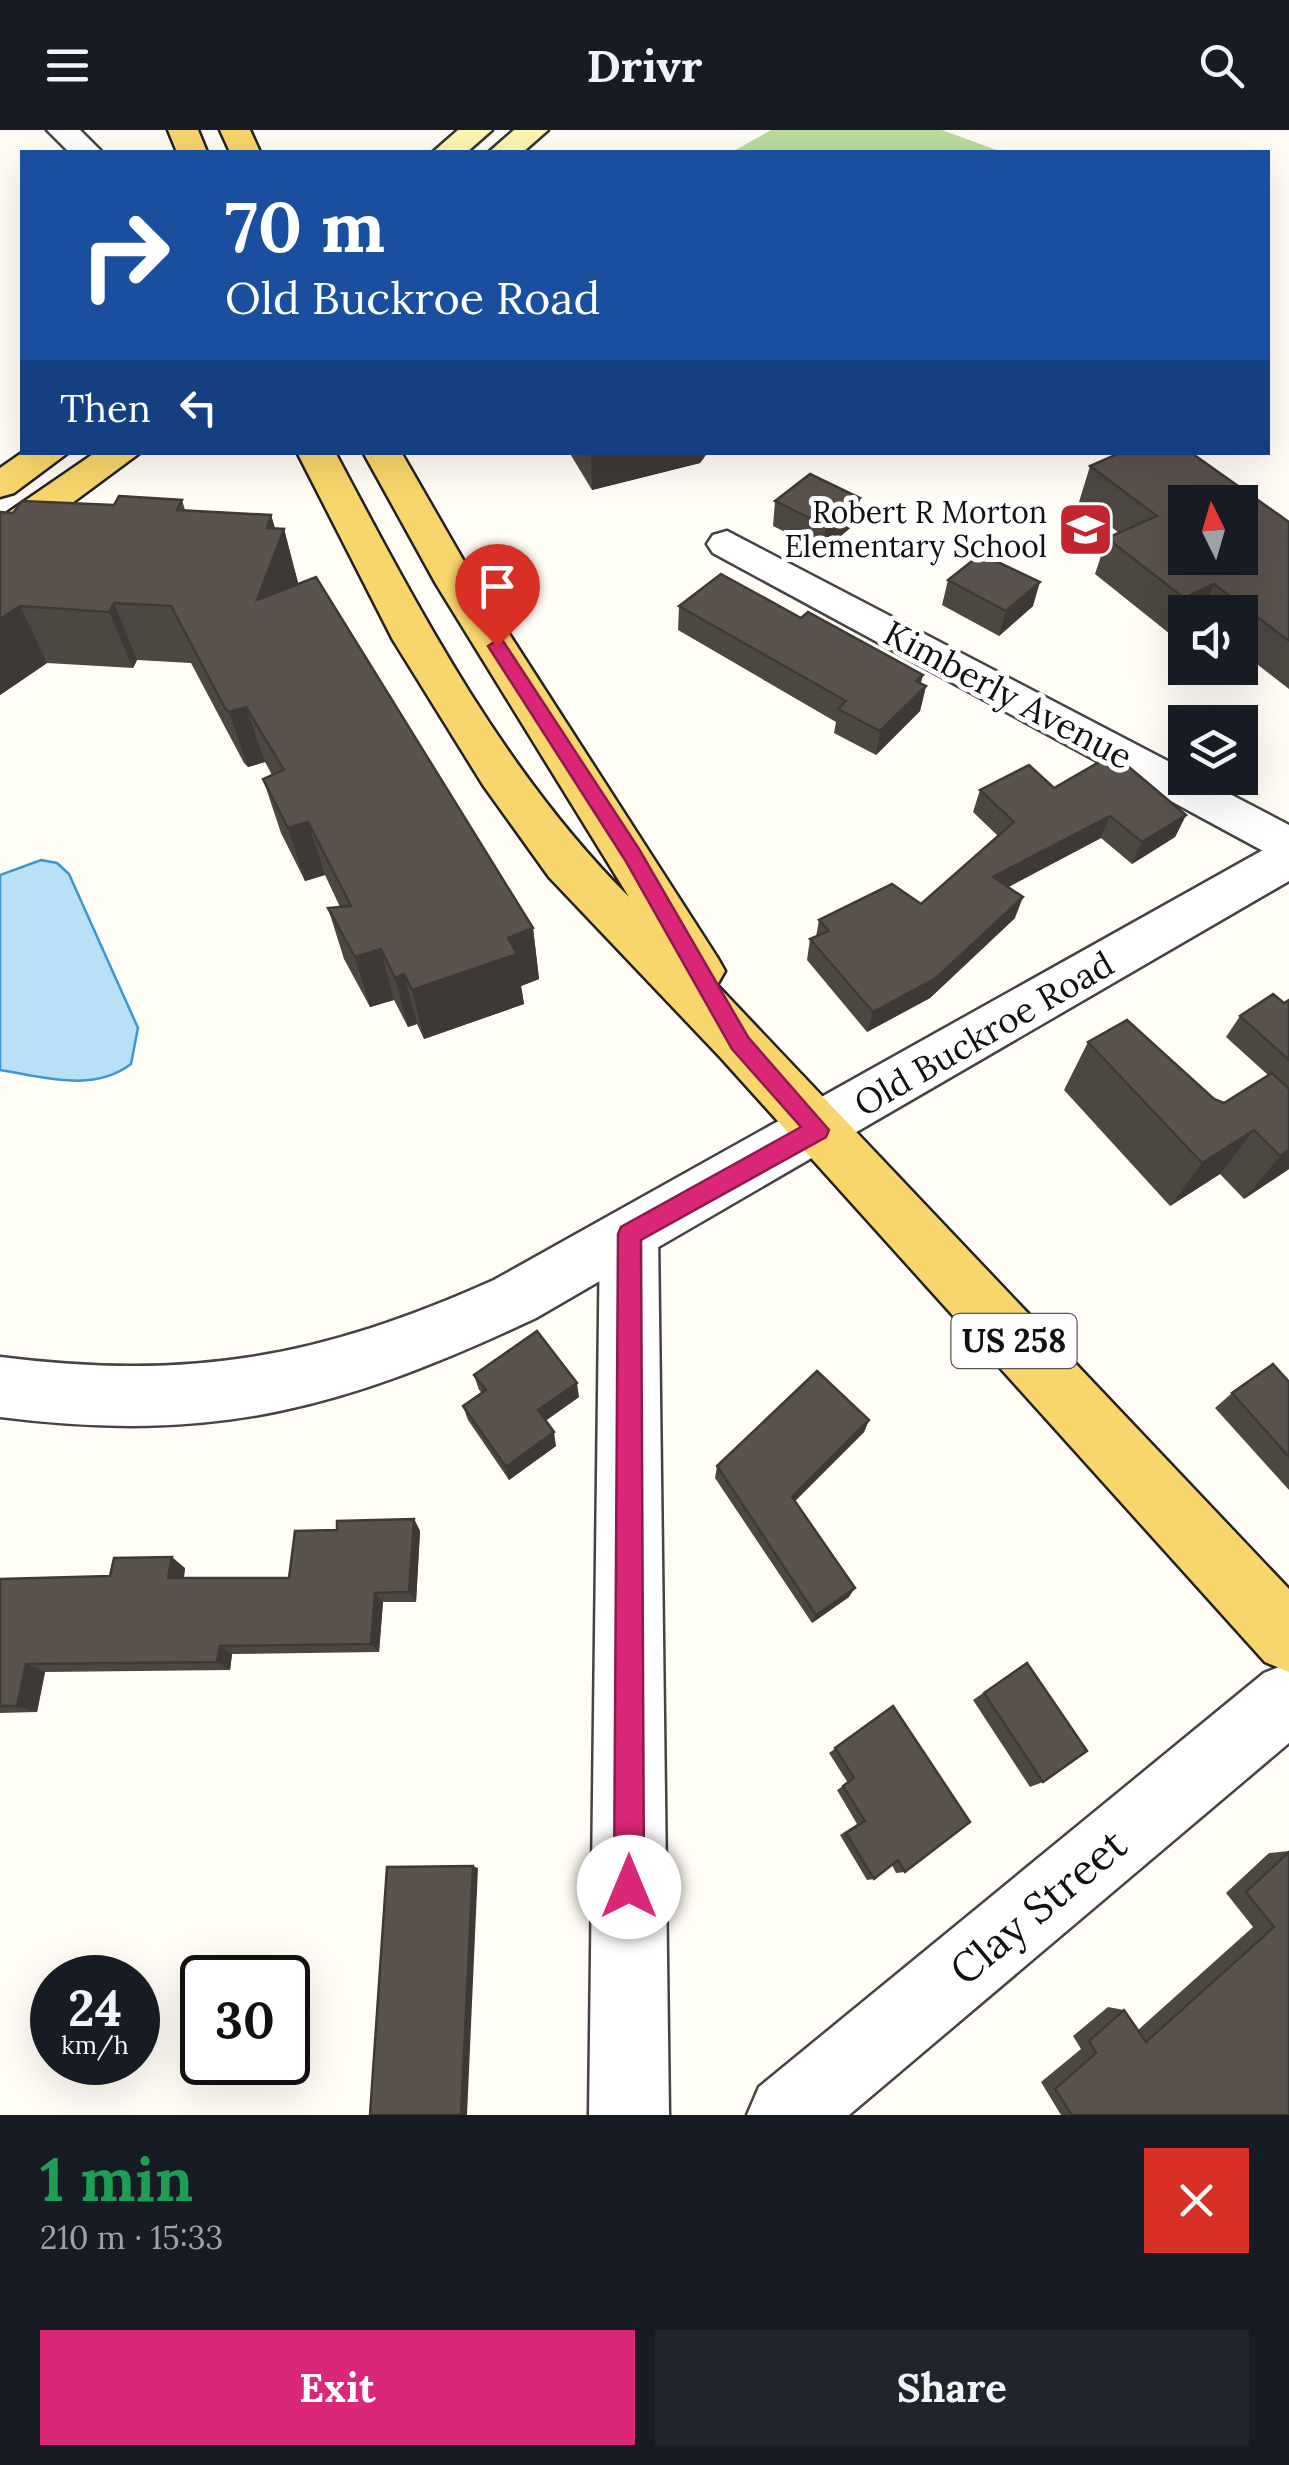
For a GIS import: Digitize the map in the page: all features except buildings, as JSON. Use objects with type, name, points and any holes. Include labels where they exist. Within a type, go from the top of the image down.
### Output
[{"type":"main road","points":[[451,150],[477,130]]},
{"type":"main road","points":[[507,150],[532,130]]},
{"type":"main road","points":[[0,485],[45,455]]},
{"type":"main road","points":[[0,537],[118,455]]},
{"type":"main road","name":"US 258","points":[[318,455],[414,640],[500,773],[566,864],[740,1043],[1289,1638]]},
{"type":"main road","name":"US 258","points":[[384,455],[443,562],[632,855],[740,1043]]},
{"type":"street","points":[[62,130],[85,150]]},
{"type":"street","name":"Kimberly Avenue","points":[[728,544],[1289,846]]},
{"type":"street","name":"Old Buckroe Road","points":[[0,1387],[68,1396],[174,1401],[319,1377],[440,1335],[818,1130],[1289,858]]},
{"type":"street","points":[[629,2115],[630,1234]]},
{"type":"street","name":"Clay Street","points":[[787,2115],[1289,1698]]},
{"type":"green space","points":[[771,130],[942,130],[997,150],[736,150]]},
{"type":"water","points":[[41,860],[57,863],[69,874],[138,1028],[131,1064],[101,1078],[51,1079],[0,1070],[0,875]]},
{"type":"place","name":"Robert R Morton Elementary School","points":[[1086,530]]},
{"type":"route","points":[[497,646],[632,855],[740,1043],[818,1130],[630,1234],[629,1887]]}]
